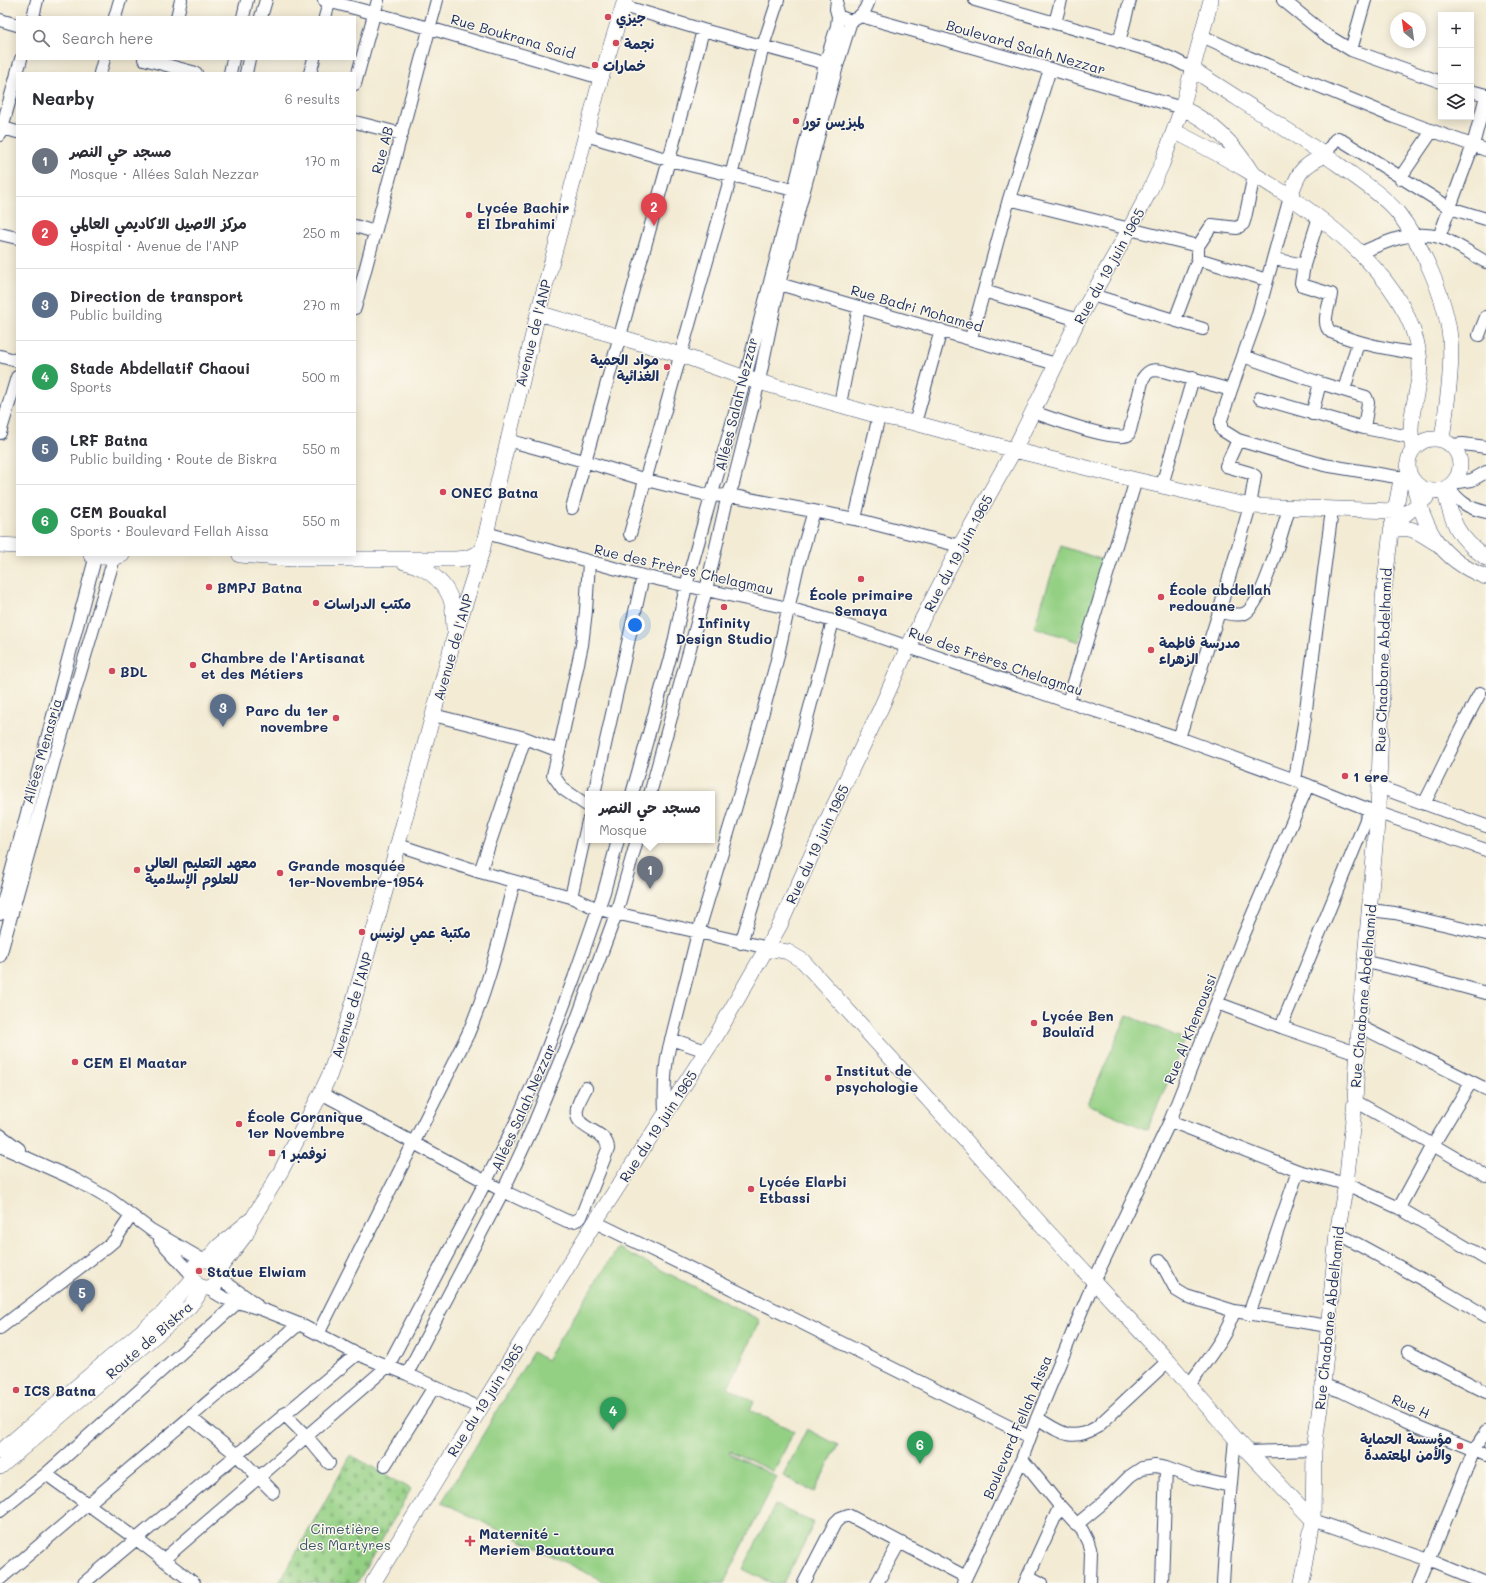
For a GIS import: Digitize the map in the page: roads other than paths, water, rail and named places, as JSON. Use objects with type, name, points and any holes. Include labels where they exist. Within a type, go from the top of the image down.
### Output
[{"type":"main road","name":"Rue du 19 juin 1965","points":[[373,1583],[595,1222],[706,1051],[768,948],[908,647],[960,546],[1014,450],[1078,320],[1150,190],[1182,108],[1211,0]]},
{"type":"main road","name":"Avenue de l'ANP","points":[[205,1275],[246,1234],[253,1218],[281,1171],[322,1093],[350,1014],[398,845],[454,638],[482,551],[538,312],[586,135],[624,3]]},
{"type":"main road","points":[[1192,69],[1325,155],[1374,190],[1397,213],[1413,236],[1433,277],[1445,311],[1450,337],[1451,361],[1446,443]]},
{"type":"main road","points":[[1182,108],[1212,125],[1228,139],[1254,175]]},
{"type":"main road","points":[[1174,131],[1254,175],[1319,217],[1360,253],[1394,294],[1407,313],[1414,331],[1420,354],[1420,371],[1410,424],[1412,443],[1407,465],[1408,478],[1428,528],[1439,545],[1446,553],[1462,564],[1486,577]]},
{"type":"main road","points":[[1290,197],[1299,173],[1311,162],[1325,155]]},
{"type":"main road","points":[[538,312],[681,355],[752,380],[879,416],[1136,480],[1250,506],[1332,510],[1393,522],[1405,528],[1411,529],[1439,545]]},
{"type":"main road","points":[[1393,522],[1445,488],[1458,474],[1460,464],[1457,454],[1446,443],[1432,439],[1412,443]]},
{"type":"main road","points":[[1408,478],[1419,487],[1427,490],[1445,488]]},
{"type":"main road","name":"Rue Chaabane Abdelhamid","points":[[1302,1583],[1313,1520],[1314,1450],[1323,1385],[1337,1233],[1346,1184],[1354,1102],[1359,1026],[1366,962],[1370,910],[1374,811],[1379,786],[1383,599],[1393,522],[1400,485],[1408,478]]},
{"type":"main road","points":[[1445,488],[1455,526],[1466,543],[1486,558]]},
{"type":"main road","points":[[0,545],[16,546]]},
{"type":"main road","points":[[266,556],[393,560],[467,558],[482,551]]},
{"type":"main road","points":[[393,560],[416,565],[431,574],[440,582],[450,597],[452,605],[454,638]]},
{"type":"main road","points":[[768,948],[788,952],[803,961],[1049,1233],[1168,1361],[1235,1438],[1313,1520]]},
{"type":"main road","name":"Route de Biskra","points":[[0,1452],[163,1313],[205,1275]]},
{"type":"main road","name":"Route de Biskra","points":[[0,1467],[189,1307],[197,1297],[205,1275]]},
{"type":"street","points":[[33,16],[37,0]]},
{"type":"street","points":[[116,16],[120,0]]},
{"type":"street","points":[[177,16],[181,0]]},
{"type":"street","points":[[243,16],[247,0]]},
{"type":"street","points":[[261,16],[266,0]]},
{"type":"street","points":[[325,16],[328,0]]},
{"type":"street","name":"Rue Boukrana Said","points":[[328,0],[602,78]]},
{"type":"street","points":[[356,80],[378,0]]},
{"type":"street","name":"Rue AB","points":[[356,304],[437,0]]},
{"type":"street","points":[[630,534],[731,176],[763,46],[778,0]]},
{"type":"street","points":[[774,283],[794,190],[831,65],[838,16],[836,9],[837,0]]},
{"type":"street","name":"Allées Salah Nezzar","points":[[651,791],[706,590],[728,495],[733,484],[752,380],[774,283],[831,65],[856,19],[867,7],[869,0]]},
{"type":"street","points":[[975,0],[994,3],[1055,23],[1156,52],[1192,69]]},
{"type":"street","points":[[1055,23],[1061,0]]},
{"type":"street","points":[[1119,42],[1130,0]]},
{"type":"street","points":[[1283,0],[1325,34],[1351,50],[1438,81]]},
{"type":"street","points":[[1351,50],[1365,0]]},
{"type":"street","points":[[624,3],[702,30],[831,65]]},
{"type":"street","name":"Boulevard Salah Nezzar","points":[[838,16],[856,19],[1050,69],[1182,108]]},
{"type":"street","points":[[0,20],[16,25]]},
{"type":"street","points":[[572,508],[669,160],[702,30]]},
{"type":"street","points":[[1202,36],[1248,57],[1432,131],[1486,150]]},
{"type":"street","points":[[18,72],[21,60]]},
{"type":"street","points":[[100,72],[104,60]]},
{"type":"street","points":[[151,60],[164,62],[193,72]]},
{"type":"street","points":[[230,72],[233,60]]},
{"type":"street","points":[[246,72],[249,60]]},
{"type":"street","points":[[310,72],[314,60]]},
{"type":"street","points":[[971,338],[1009,199],[1050,69]]},
{"type":"street","points":[[16,78],[1,130],[16,132]]},
{"type":"street","points":[[1439,237],[1473,145],[1486,95],[1474,92]]},
{"type":"street","points":[[356,122],[402,134]]},
{"type":"street","points":[[1400,178],[1432,131]]},
{"type":"street","points":[[586,135],[669,160],[794,190]]},
{"type":"street","points":[[1325,155],[1338,138],[1450,208],[1486,219]]},
{"type":"street","points":[[1175,320],[1198,259],[1198,246],[1212,225],[1237,228],[1243,224],[1254,175]]},
{"type":"street","points":[[1290,197],[1257,317],[1221,420],[1222,430],[1238,440],[1324,465],[1408,478]]},
{"type":"street","points":[[1009,199],[1198,246]]},
{"type":"street","points":[[1319,217],[1304,265],[1301,283],[1302,285],[1330,294],[1326,318],[1329,330],[1358,343],[1384,349],[1420,354]]},
{"type":"street","points":[[356,226],[375,232]]},
{"type":"street","points":[[0,234],[16,238]]},
{"type":"street","points":[[1360,253],[1395,240],[1413,236],[1439,237],[1486,262]]},
{"type":"street","points":[[1198,259],[1267,280]]},
{"type":"street","points":[[1274,259],[1304,265]]},
{"type":"street","name":"Rue Badri Mohamed","points":[[774,283],[971,338],[1056,364]]},
{"type":"street","points":[[984,291],[1078,320]]},
{"type":"street","points":[[1092,295],[1203,329]]},
{"type":"street","points":[[840,404],[859,307]]},
{"type":"street","points":[[1480,335],[1486,316]]},
{"type":"street","points":[[915,424],[942,330]]},
{"type":"street","points":[[1344,390],[1358,343]]},
{"type":"street","points":[[0,356],[16,361]]},
{"type":"street","points":[[1243,356],[1362,396],[1368,400],[1364,428]]},
{"type":"street","points":[[1033,412],[1106,435],[1124,437],[1128,435],[1130,430],[1143,378],[1148,371],[1156,369],[1193,378],[1231,390]]},
{"type":"street","points":[[1162,485],[1193,378]]},
{"type":"street","points":[[0,433],[16,380]]},
{"type":"street","points":[[633,791],[673,647],[686,586],[711,496],[752,380]]},
{"type":"street","points":[[1312,414],[1320,383]]},
{"type":"street","points":[[1260,398],[1412,443]]},
{"type":"street","points":[[855,520],[879,416]]},
{"type":"street","points":[[507,440],[646,480],[711,496],[728,495],[814,511],[960,546]]},
{"type":"street","points":[[1179,738],[1219,612],[1250,506],[1255,476],[1250,473],[1226,466],[1238,440]]},
{"type":"street","points":[[1446,443],[1486,447]]},
{"type":"street","points":[[1445,488],[1472,480],[1486,472]]},
{"type":"street","points":[[1068,702],[1136,480]]},
{"type":"street","points":[[1445,488],[1467,506],[1486,512]]},
{"type":"street","points":[[1219,612],[1242,615],[1248,612],[1252,607],[1262,590],[1289,508]]},
{"type":"street","points":[[1295,780],[1305,717],[1332,510]]},
{"type":"street","points":[[665,1112],[665,1064],[671,1039],[698,933],[751,756],[776,664],[797,569],[814,511]]},
{"type":"street","name":"Rue des Frères Chelagmau","points":[[486,533],[643,576],[788,608],[833,621],[1068,702],[1179,738],[1295,780],[1374,811],[1486,850]]},
{"type":"street","points":[[0,914],[19,865],[94,556]]},
{"type":"street","name":"Allées Menasria","points":[[0,956],[19,865],[54,761],[118,556]]},
{"type":"street","points":[[585,804],[562,789],[553,775],[582,645],[589,562]]},
{"type":"street","points":[[595,791],[643,576]]},
{"type":"street","points":[[741,942],[786,797],[833,621]]},
{"type":"street","points":[[1424,804],[1480,693]]},
{"type":"street","points":[[433,715],[525,738],[559,750]]},
{"type":"street","points":[[480,872],[525,738]]},
{"type":"street","name":"Rue Al Khemoussi","points":[[1094,1281],[1170,1122],[1242,939],[1308,785]]},
{"type":"street","points":[[1379,786],[1486,826]]},
{"type":"street","points":[[1281,1027],[1374,811]]},
{"type":"street","points":[[571,897],[585,834]]},
{"type":"street","points":[[164,1559],[260,1478],[388,1366],[486,1181],[540,1068],[598,909],[617,843]]},
{"type":"street","name":"Allées Salah Nezzar","points":[[407,1374],[503,1191],[532,1131],[616,914],[636,843]]},
{"type":"street","points":[[398,845],[480,872],[571,897],[598,909],[768,948]]},
{"type":"street","points":[[318,1334],[468,1034],[482,1002],[514,882]]},
{"type":"street","points":[[1370,910],[1395,913],[1486,934]]},
{"type":"street","points":[[1366,962],[1402,970],[1486,993]]},
{"type":"street","points":[[1217,1003],[1357,1053]]},
{"type":"street","points":[[1359,1026],[1486,1089]]},
{"type":"street","points":[[671,1039],[706,1051]]},
{"type":"street","points":[[1399,1208],[1433,1145],[1471,1082]]},
{"type":"street","points":[[322,1093],[414,1141],[503,1191],[572,1222],[581,1217],[608,1149],[606,1142],[580,1123],[577,1117],[577,1108],[586,1088]]},
{"type":"street","points":[[1354,1102],[1486,1176]]},
{"type":"street","points":[[1170,1122],[1298,1171],[1346,1184],[1399,1208],[1486,1259]]},
{"type":"street","points":[[0,1135],[36,1161]]},
{"type":"street","points":[[0,1146],[36,1161],[111,1200],[151,1230],[205,1275],[261,1309]]},
{"type":"street","points":[[1249,1314],[1298,1171]]},
{"type":"street","points":[[0,1328],[110,1248],[131,1216]]},
{"type":"street","points":[[595,1222],[1030,1437]]},
{"type":"street","points":[[151,1230],[205,1275],[220,1297],[261,1309],[299,1324],[357,1354],[407,1374],[480,1408]]},
{"type":"street","points":[[1337,1233],[1427,1281],[1486,1316]]},
{"type":"street","points":[[1160,1260],[1176,1290],[1181,1294],[1234,1311],[1328,1326]]},
{"type":"street","name":"Boulevard Fellah Aissa","points":[[964,1580],[1022,1459],[1037,1418],[1094,1281]]},
{"type":"street","points":[[0,1511],[46,1474],[237,1303]]},
{"type":"street","points":[[1189,1385],[1221,1339],[1234,1311]]},
{"type":"street","points":[[0,1579],[87,1504],[191,1418],[299,1324]]},
{"type":"street","points":[[1408,1352],[1486,1392]]},
{"type":"street","points":[[84,1583],[357,1354]]},
{"type":"street","points":[[1037,1418],[1066,1434],[1079,1435],[1088,1433],[1097,1427],[1168,1361]]},
{"type":"street","name":"Rue H","points":[[1323,1385],[1354,1397],[1396,1418],[1486,1455]]},
{"type":"street","points":[[385,1465],[434,1387]]},
{"type":"street","points":[[284,1414],[307,1437],[329,1463]]},
{"type":"street","points":[[191,1418],[237,1455],[273,1492]]},
{"type":"street","points":[[1420,1583],[1474,1450],[1486,1432]]},
{"type":"street","points":[[1224,1583],[1230,1486],[1235,1438]]},
{"type":"street","points":[[1248,1452],[1314,1450]]},
{"type":"street","points":[[1022,1459],[1076,1525],[1082,1530],[1091,1552],[1090,1583]]},
{"type":"street","points":[[1076,1525],[1104,1502],[1130,1476],[1142,1468],[1155,1466],[1166,1468],[1194,1478],[1230,1486]]},
{"type":"street","points":[[1162,1583],[1166,1468]]},
{"type":"street","points":[[46,1474],[164,1559],[194,1583]]},
{"type":"street","points":[[1041,1583],[1027,1579],[1060,1506]]},
{"type":"street","points":[[804,1583],[835,1523],[844,1516],[854,1518],[899,1542],[964,1580]]},
{"type":"street","points":[[1313,1520],[1429,1560],[1485,1583]]},
{"type":"street","points":[[877,1583],[899,1542]]},
{"type":"place","name":"جيزي","points":[[608,17]]},
{"type":"place","name":"نجمة","points":[[616,43]]},
{"type":"place","name":"خمارات","points":[[595,65]]},
{"type":"place","name":"لمبزيس تور","points":[[796,121]]},
{"type":"place","name":"Lycée Bachir El Ibrahimi","points":[[469,215]]},
{"type":"place","name":"مركز الاصيل الاكاديمي العالمي","points":[[654,226]]},
{"type":"place","name":"مواد الحمية الغذائية","points":[[667,367]]},
{"type":"place","name":"ONEC Batna","points":[[443,492]]},
{"type":"place","name":"École primaire Semaya","points":[[861,579]]},
{"type":"place","name":"BMPJ Batna","points":[[209,587]]},
{"type":"place","name":"École abdellah redouane","points":[[1161,597]]},
{"type":"place","name":"مكتب الدراسات","points":[[316,603]]},
{"type":"place","name":"Infinity Design Studio","points":[[724,607]]},
{"type":"place","name":"مدرسة فاطمة الزهراء","points":[[1151,650]]},
{"type":"place","name":"Chambre de l'Artisanat et des Métiers","points":[[193,665]]},
{"type":"place","name":"BDL","points":[[112,671]]},
{"type":"place","name":"Parc du 1er novembre","points":[[336,718]]},
{"type":"place","name":"Direction de transport","points":[[223,727]]},
{"type":"place","name":"1 ere","points":[[1345,776]]},
{"type":"place","name":"معهد التعليم العالي للعلوم الإسلامية","points":[[137,870]]},
{"type":"place","name":"Grande mosquée 1er-Novembre-1954","points":[[280,873]]},
{"type":"place","name":"مسجد حي النصر","points":[[650,889]]},
{"type":"place","name":"مكتبة عمي لونيس","points":[[362,932]]},
{"type":"place","name":"Lycée Ben Boulaïd","points":[[1034,1023]]},
{"type":"place","name":"CEM El Maatar","points":[[75,1062]]},
{"type":"place","name":"Institut de psychologie","points":[[828,1078]]},
{"type":"place","name":"École Coranique 1er Novembre","points":[[239,1124]]},
{"type":"place","name":"1 نوفمبر","points":[[272,1153]]},
{"type":"place","name":"Lycée Elarbi Etbassi","points":[[751,1189]]},
{"type":"place","name":"Statue Elwiam","points":[[199,1271]]},
{"type":"place","name":"LRF Batna","points":[[82,1312]]},
{"type":"place","name":"ICS Batna","points":[[16,1390]]},
{"type":"place","name":"Stade Abdellatif Chaoui","points":[[613,1430]]},
{"type":"place","name":"مؤسسة الحماية والأمن المعتمدة","points":[[1460,1446]]},
{"type":"place","name":"CEM Bouakal","points":[[920,1464]]},
{"type":"place","name":"Maternité - Meriem Bouattoura","points":[[470,1541]]},
{"type":"park label","name":"Cimetière des Martyres","points":[[345,1536]]}]
